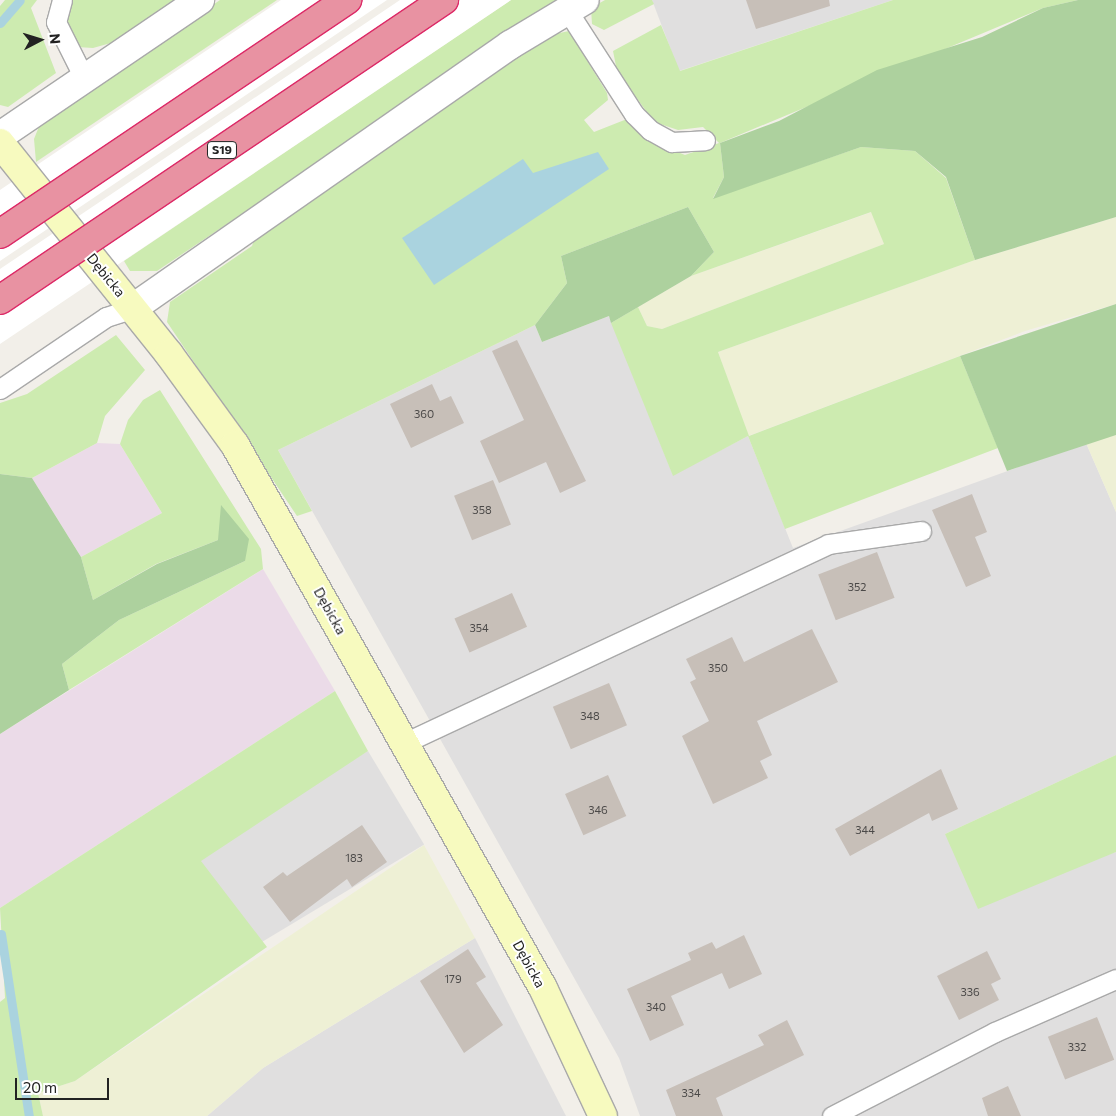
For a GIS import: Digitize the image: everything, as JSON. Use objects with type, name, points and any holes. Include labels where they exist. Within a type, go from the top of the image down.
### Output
[{"type":"highway","points":[[0,234],[347,0]]},
{"type":"highway","name":"S19","points":[[0,300],[444,0]]},
{"type":"street","points":[[0,136],[200,0]]},
{"type":"street","points":[[132,308],[335,164],[576,5]]},
{"type":"street","name":"Dębicka","points":[[0,143],[132,308],[236,445],[543,988],[603,1116]]},
{"type":"lane","points":[[62,0],[56,22],[84,78]]},
{"type":"lane","points":[[576,5],[634,114],[650,130],[672,142],[705,140]]},
{"type":"lane","points":[[0,389],[106,317],[132,308]]},
{"type":"lane","points":[[404,743],[828,544],[921,531]]},
{"type":"lane","points":[[832,1116],[995,1032],[1116,979]]},
{"type":"shaded area","points":[[652,0],[893,0],[679,71]]},
{"type":"shaded area","points":[[609,316],[673,475],[748,436],[793,548],[1086,443],[1116,512],[1116,755],[945,834],[1094,859],[1116,852],[1116,1116],[640,1116],[619,1058],[278,450],[535,325],[542,342]]},
{"type":"shaded area","points":[[97,443],[120,444],[162,513],[81,557],[32,478]]},
{"type":"shaded area","points":[[263,569],[335,691],[0,908],[0,734]]},
{"type":"shaded area","points":[[368,751],[424,844],[253,947],[197,854]]},
{"type":"shaded area","points":[[475,938],[566,1116],[207,1116],[263,1068]]},
{"type":"green space","points":[[5,0],[37,0],[31,8],[56,73],[8,107],[0,105],[0,6]]},
{"type":"green space","points":[[72,0],[177,0],[118,41],[93,48],[77,47],[64,31],[66,8]]},
{"type":"green space","points":[[220,0],[277,0],[36,162],[34,139],[40,124]]},
{"type":"green space","points":[[511,0],[560,0],[157,271],[130,271],[124,261]]},
{"type":"green space","points":[[605,0],[652,0],[654,4],[604,30],[592,24],[591,8]]},
{"type":"green space","points":[[893,0],[1078,0],[1043,8],[720,143],[724,177],[713,198],[861,147],[915,151],[946,178],[975,260],[718,352],[749,436],[960,356],[998,448],[785,529],[748,436],[673,476],[611,323],[638,307],[647,326],[662,329],[884,244],[871,212],[691,276],[714,252],[688,207],[561,256],[567,283],[535,325],[278,450],[312,511],[297,516],[167,322],[170,302],[252,246],[257,231],[546,36],[569,31],[607,93],[608,100],[584,120],[594,132],[627,119],[658,144],[685,155],[719,143],[703,127],[678,130],[654,122],[617,71],[613,51],[661,25],[680,71]]},
{"type":"green space","points":[[1078,0],[1116,0],[1116,217],[975,260],[946,177],[915,151],[861,147],[713,199],[724,177],[720,143],[779,121],[877,70],[982,37],[1043,8]]},
{"type":"green space","points":[[688,207],[714,252],[691,276],[611,323],[609,316],[542,342],[535,325],[567,283],[561,256]]},
{"type":"green space","points":[[872,212],[884,244],[662,329],[647,326],[638,307],[691,276]]},
{"type":"green space","points":[[1116,217],[1116,304],[1025,331],[748,436],[718,352],[975,260]]},
{"type":"green space","points":[[1116,304],[1116,435],[1007,471],[960,356]]},
{"type":"green space","points":[[116,335],[145,370],[105,416],[97,443],[32,478],[0,474],[0,403],[27,394]]},
{"type":"green space","points":[[160,390],[261,549],[263,569],[69,690],[62,664],[119,620],[245,561],[218,540],[156,564],[93,600],[81,557],[162,513],[120,444],[128,420],[143,400]]},
{"type":"green space","points":[[1116,435],[1116,512],[1086,443]]},
{"type":"green space","points":[[0,474],[32,478],[81,557],[93,600],[157,564],[218,540],[221,505],[249,539],[245,561],[119,620],[62,664],[69,690],[0,734]]},
{"type":"green space","points":[[335,691],[368,751],[201,861],[267,947],[75,1081],[38,1093],[43,1116],[0,1116],[0,1002],[5,998],[0,908]]},
{"type":"green space","points":[[1116,755],[1116,852],[978,909],[945,834]]},
{"type":"green space","points":[[424,845],[475,938],[263,1068],[207,1116],[43,1116],[38,1093],[75,1081]]},
{"type":"water","points":[[598,152],[609,169],[434,285],[402,238],[523,159],[533,173]]},
{"type":"pier","points":[[281,0],[387,0],[0,261],[0,190]]},
{"type":"pier","points":[[400,0],[511,0],[0,344],[0,269]]},
{"type":"building","points":[[746,0],[829,0],[830,6],[756,29]]},
{"type":"building","points":[[517,340],[586,481],[560,493],[546,462],[499,483],[480,441],[524,420],[492,351]]},
{"type":"building","points":[[432,384],[440,401],[451,396],[464,423],[411,448],[390,404]]},
{"type":"building","points":[[493,480],[511,525],[472,540],[454,496]]},
{"type":"building","points":[[972,494],[987,532],[975,537],[991,576],[966,587],[932,510]]},
{"type":"building","points":[[877,552],[895,598],[836,620],[818,575]]},
{"type":"building","points":[[512,593],[527,627],[469,652],[454,619]]},
{"type":"building","points":[[812,629],[838,682],[757,721],[772,755],[760,761],[768,778],[713,804],[682,736],[709,721],[690,682],[696,679],[686,659],[732,637],[744,662]]},
{"type":"building","points":[[609,683],[627,725],[571,749],[553,707]]},
{"type":"building","points":[[941,769],[958,809],[932,821],[929,813],[850,856],[835,829]]},
{"type":"building","points":[[608,775],[626,816],[583,835],[565,794]]},
{"type":"building","points":[[362,825],[387,862],[352,887],[347,879],[290,922],[263,887],[283,872],[287,876]]},
{"type":"building","points":[[744,935],[762,974],[729,989],[722,973],[671,996],[684,1025],[650,1041],[627,989],[691,960],[688,953],[712,942],[716,949]]},
{"type":"building","points":[[468,949],[486,977],[476,983],[503,1025],[464,1053],[420,981]]},
{"type":"building","points":[[987,951],[1001,979],[991,984],[999,1000],[959,1020],[937,976]]},
{"type":"building","points":[[1097,1017],[1114,1060],[1065,1080],[1048,1037]]},
{"type":"building","points":[[787,1020],[804,1055],[716,1098],[723,1116],[676,1116],[666,1090],[764,1045],[758,1035]]},
{"type":"building","points":[[1008,1086],[1021,1116],[988,1116],[982,1098]]},
{"type":"waterway","points":[[0,23],[20,0]]},
{"type":"waterway","points":[[1,934],[29,1116]]}]
